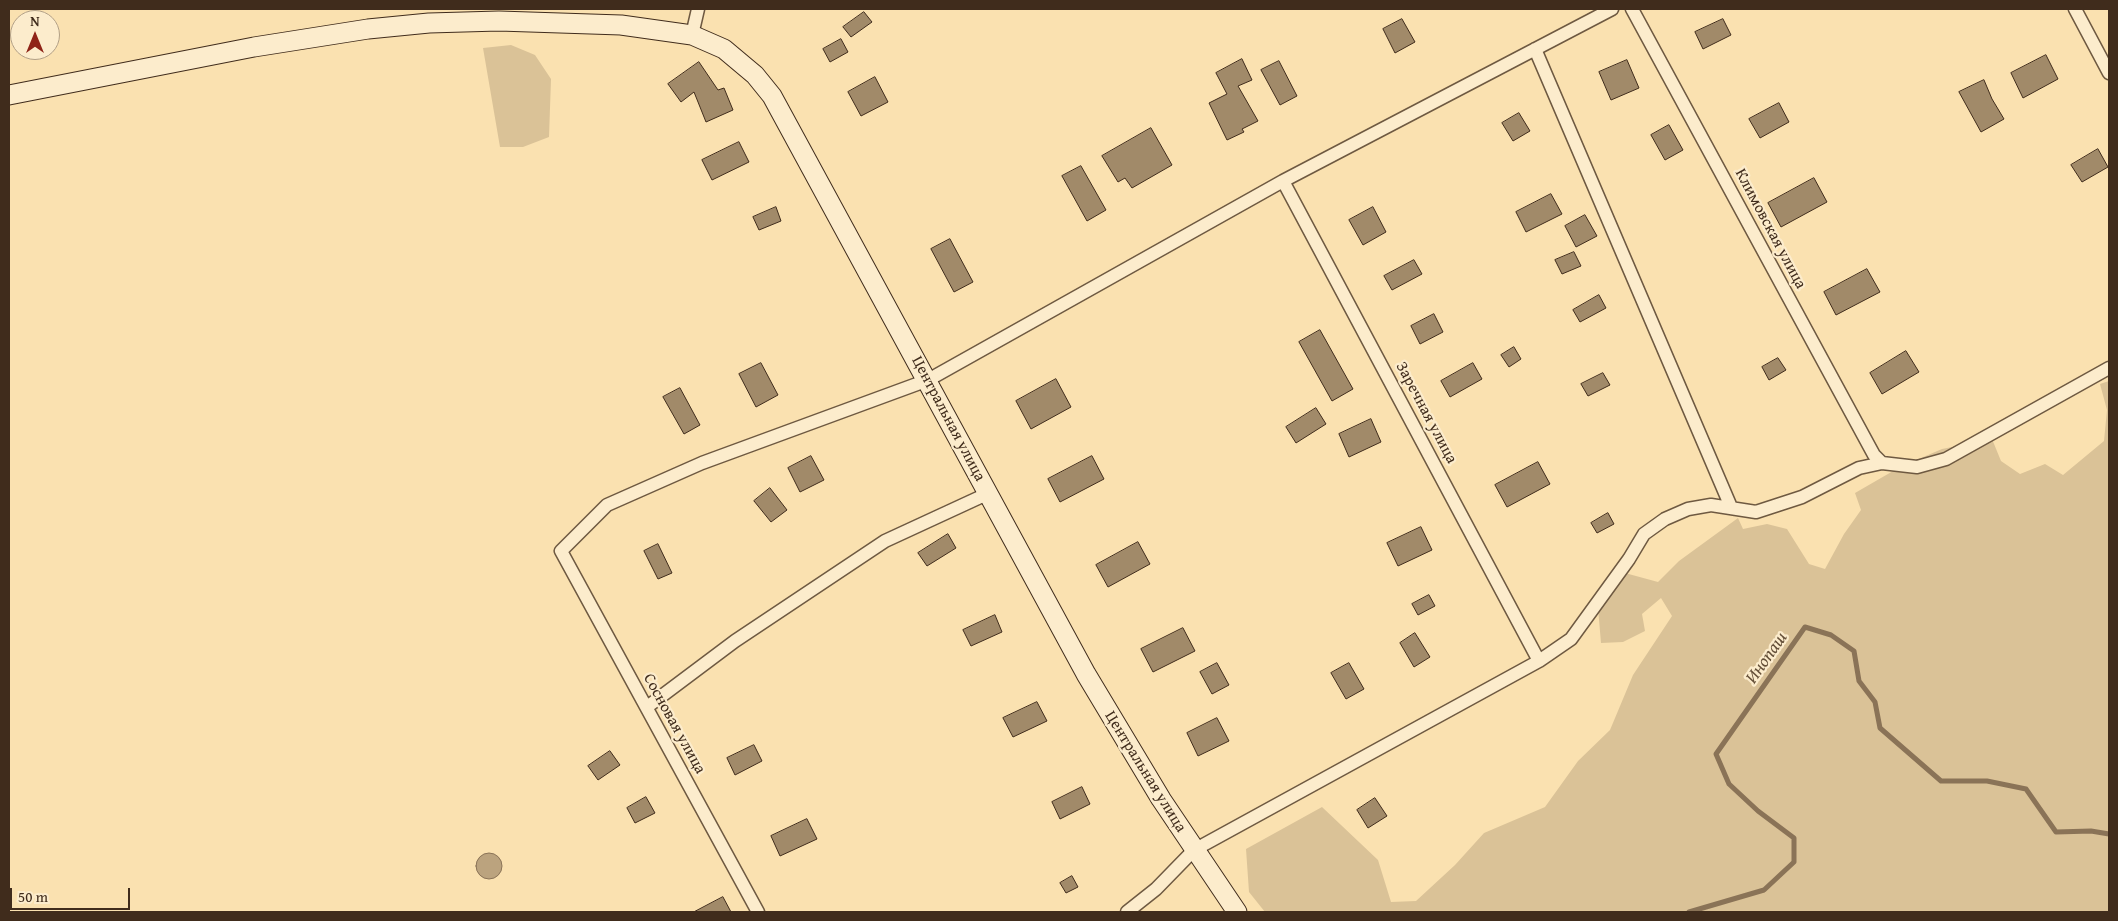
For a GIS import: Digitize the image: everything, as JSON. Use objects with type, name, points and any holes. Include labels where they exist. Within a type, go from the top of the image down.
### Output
[{"type":"street","points":[[692,35],[698,9]]},
{"type":"street","points":[[928,380],[1283,180],[1612,9]]},
{"type":"street","name":"Климовская улица","points":[[1632,9],[1874,455],[1882,463]]},
{"type":"street","points":[[2075,9],[2109,73]]},
{"type":"street","name":"Центральная улица","points":[[9,95],[254,47],[368,29],[429,23],[498,21],[583,23],[653,29],[692,35],[724,49],[755,75],[772,96],[1091,682],[1130,749],[1194,850],[1238,912]]},
{"type":"street","points":[[1535,49],[1731,507]]},
{"type":"street","name":"Заречная улица","points":[[1283,180],[1539,661]]},
{"type":"street","points":[[1127,912],[1156,889],[1194,850],[1539,661],[1571,639],[1629,559],[1644,534],[1665,519],[1688,509],[1711,505],[1756,512],[1802,496],[1859,468],[1882,463],[1916,466],[1946,459],[2109,368]]},
{"type":"street","name":"Сосновая улица","points":[[758,912],[562,551],[607,505],[702,463],[928,380]]},
{"type":"street","points":[[646,707],[735,641],[885,541],[989,493]]},
{"type":"shaded area","points":[[511,45],[535,55],[551,79],[549,137],[523,147],[500,147],[483,48]]},
{"type":"shaded area","points":[[2109,381],[2109,912],[1265,912],[1249,892],[1246,849],[1322,807],[1378,860],[1391,902],[1416,901],[1455,865],[1484,833],[1545,807],[1578,761],[1610,730],[1633,675],[1672,616],[1661,598],[1642,614],[1645,631],[1623,642],[1601,643],[1598,608],[1625,573],[1658,582],[1679,561],[1738,518],[1743,529],[1767,524],[1787,529],[1809,564],[1825,569],[1844,534],[1861,510],[1855,493],[1900,467],[1942,449],[1992,439],[2001,461],[2020,474],[2045,464],[2063,475],[2104,441],[2107,410],[2100,384]]},
{"type":"shaded area","points":[[489,853],[498,857],[502,866],[498,875],[489,879],[480,875],[476,866],[480,857]]},
{"type":"building","points":[[864,12],[872,22],[851,37],[843,27]]},
{"type":"building","points":[[1402,19],[1415,42],[1395,53],[1383,29]]},
{"type":"building","points":[[1723,19],[1731,35],[1703,49],[1695,32]]},
{"type":"building","points":[[841,39],[848,52],[830,62],[823,49]]},
{"type":"building","points":[[2046,55],[2058,79],[2023,98],[2011,73]]},
{"type":"building","points":[[1242,59],[1252,80],[1238,86],[1258,121],[1242,129],[1244,132],[1227,140],[1209,103],[1227,94],[1216,73]]},
{"type":"building","points":[[1627,60],[1639,88],[1611,100],[1599,72]]},
{"type":"building","points":[[1279,61],[1297,96],[1280,105],[1261,70]]},
{"type":"building","points":[[699,62],[718,90],[724,88],[733,110],[706,122],[694,92],[681,102],[668,84]]},
{"type":"building","points":[[875,77],[888,102],[861,116],[848,92]]},
{"type":"building","points":[[1984,80],[1992,99],[2004,119],[1981,132],[1959,92]]},
{"type":"building","points":[[1779,103],[1789,122],[1760,138],[1749,119]]},
{"type":"building","points":[[1519,113],[1530,131],[1513,141],[1502,123]]},
{"type":"building","points":[[1669,125],[1683,150],[1665,160],[1651,135]]},
{"type":"building","points":[[1151,128],[1172,165],[1132,188],[1125,178],[1118,182],[1102,156]]},
{"type":"building","points":[[739,142],[749,162],[712,180],[702,160]]},
{"type":"building","points":[[2098,149],[2108,167],[2082,182],[2071,165]]},
{"type":"building","points":[[1081,166],[1106,210],[1087,221],[1062,176]]},
{"type":"building","points":[[1814,178],[1827,202],[1781,227],[1768,203]]},
{"type":"building","points":[[1551,194],[1562,214],[1526,232],[1516,212]]},
{"type":"building","points":[[776,207],[781,221],[759,230],[753,217]]},
{"type":"building","points":[[1373,207],[1386,232],[1363,245],[1349,220]]},
{"type":"building","points":[[1585,215],[1597,236],[1576,247],[1565,226]]},
{"type":"building","points":[[950,239],[973,282],[954,292],[931,249]]},
{"type":"building","points":[[1574,252],[1581,266],[1562,274],[1555,260]]},
{"type":"building","points":[[1414,260],[1422,274],[1392,290],[1384,276]]},
{"type":"building","points":[[1867,269],[1880,292],[1836,315],[1824,292]]},
{"type":"building","points":[[1599,295],[1606,308],[1580,322],[1573,310]]},
{"type":"building","points":[[1434,314],[1443,332],[1420,344],[1411,326]]},
{"type":"building","points":[[1320,330],[1353,389],[1332,401],[1299,342]]},
{"type":"building","points":[[1514,347],[1521,359],[1509,367],[1501,355]]},
{"type":"building","points":[[1906,351],[1919,372],[1882,394],[1870,373]]},
{"type":"building","points":[[1778,358],[1786,370],[1769,380],[1762,367]]},
{"type":"building","points":[[761,363],[778,395],[756,407],[739,374]]},
{"type":"building","points":[[1473,363],[1482,379],[1450,397],[1441,381]]},
{"type":"building","points":[[1603,373],[1610,385],[1588,396],[1581,384]]},
{"type":"building","points":[[1056,379],[1071,407],[1031,429],[1016,401]]},
{"type":"building","points":[[680,388],[700,425],[684,434],[663,397]]},
{"type":"building","points":[[1316,408],[1326,424],[1296,443],[1286,427]]},
{"type":"building","points":[[1371,419],[1381,442],[1349,457],[1339,434]]},
{"type":"building","points":[[811,456],[824,480],[800,492],[788,468]]},
{"type":"building","points":[[1092,456],[1104,479],[1060,502],[1048,479]]},
{"type":"building","points":[[1538,462],[1550,484],[1507,507],[1495,485]]},
{"type":"building","points":[[770,488],[787,510],[771,522],[754,501]]},
{"type":"building","points":[[1608,513],[1614,524],[1597,533],[1591,523]]},
{"type":"building","points":[[1421,527],[1432,550],[1398,566],[1387,543]]},
{"type":"building","points":[[948,534],[956,548],[927,566],[918,553]]},
{"type":"building","points":[[1138,542],[1150,564],[1108,587],[1096,565]]},
{"type":"building","points":[[658,544],[672,573],[658,579],[644,551]]},
{"type":"building","points":[[1429,595],[1435,606],[1418,615],[1412,604]]},
{"type":"building","points":[[995,615],[1002,632],[971,646],[963,630]]},
{"type":"building","points":[[1183,628],[1195,651],[1153,672],[1141,649]]},
{"type":"building","points":[[1415,633],[1430,657],[1414,667],[1400,643]]},
{"type":"building","points":[[1217,663],[1229,685],[1212,694],[1200,672]]},
{"type":"building","points":[[1349,663],[1364,689],[1346,699],[1331,673]]},
{"type":"building","points":[[1037,702],[1047,721],[1013,737],[1003,718]]},
{"type":"building","points":[[1217,718],[1229,741],[1198,756],[1187,733]]},
{"type":"building","points":[[754,745],[762,761],[735,775],[727,758]]},
{"type":"building","points":[[610,751],[620,765],[598,780],[588,766]]},
{"type":"building","points":[[1082,787],[1090,804],[1060,819],[1052,802]]},
{"type":"building","points":[[646,797],[655,813],[635,823],[627,808]]},
{"type":"building","points":[[1375,798],[1387,816],[1368,828],[1357,810]]},
{"type":"building","points":[[807,819],[817,839],[780,856],[771,836]]},
{"type":"building","points":[[1072,876],[1078,887],[1066,893],[1060,883]]},
{"type":"building","points":[[723,897],[731,912],[694,912]]},
{"type":"waterway","name":"Инопаш","points":[[1689,912],[1764,890],[1794,862],[1794,838],[1758,811],[1729,784],[1716,754],[1805,627],[1831,635],[1854,651],[1859,681],[1875,702],[1880,728],[1941,781],[1987,781],[2026,789],[2056,832],[2091,831],[2109,834]]}]
